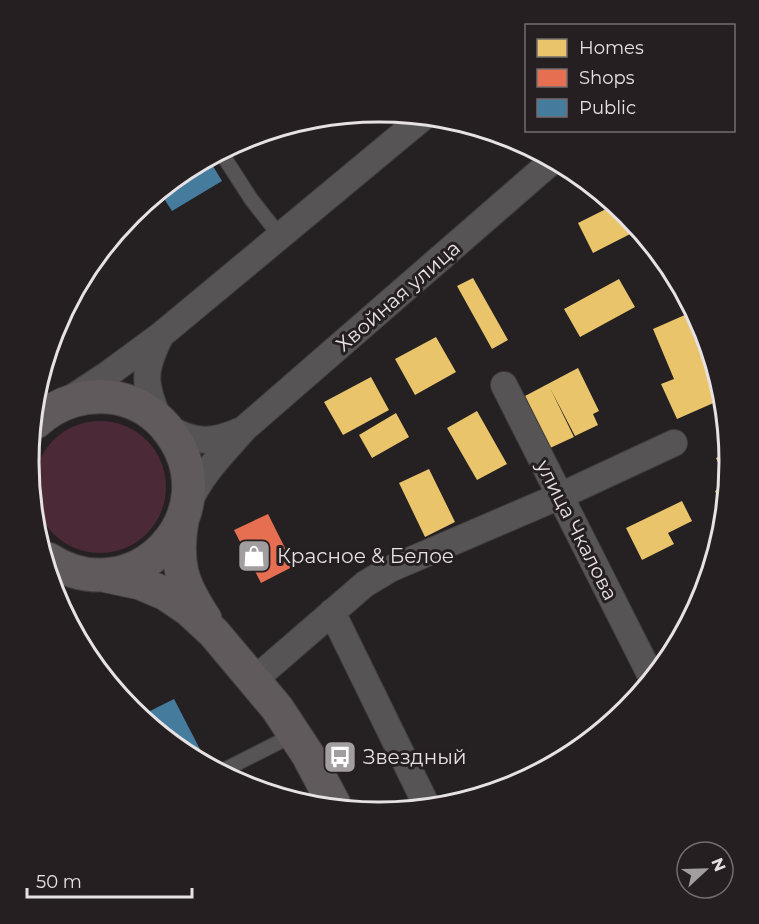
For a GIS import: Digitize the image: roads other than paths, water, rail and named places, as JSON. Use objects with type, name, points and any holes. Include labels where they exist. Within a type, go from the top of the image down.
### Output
[{"type":"main road","points":[[49,414],[90,397],[112,397],[140,406],[163,423],[180,448],[188,472],[189,489],[178,542],[179,563],[189,592],[214,633]]},
{"type":"main road","points":[[98,575],[126,571],[151,559],[171,539],[183,517]]},
{"type":"main road","points":[[55,562],[67,569],[130,580],[153,588],[188,609],[214,633],[277,708],[308,755],[332,799]]},
{"type":"street","points":[[49,414],[161,335],[416,123]]},
{"type":"street","name":"Хвойная улица","points":[[246,428],[547,165]]},
{"type":"street","points":[[161,335],[152,353],[146,381],[147,392],[163,423],[188,438],[200,440],[228,436],[246,428]]},
{"type":"street","name":"улица Чкалова","points":[[504,385],[648,671]]},
{"type":"street","points":[[183,517],[198,483],[246,428]]},
{"type":"street","points":[[254,680],[365,584],[390,569],[560,496],[674,443]]},
{"type":"street","points":[[332,612],[424,800]]},
{"type":"lane","points":[[225,159],[251,200],[280,236]]},
{"type":"lane","points":[[229,767],[295,734]]},
{"type":"place","name":"Красное & Белое","points":[[254,556]]},
{"type":"place","name":"Звездный","points":[[340,757]]}]
